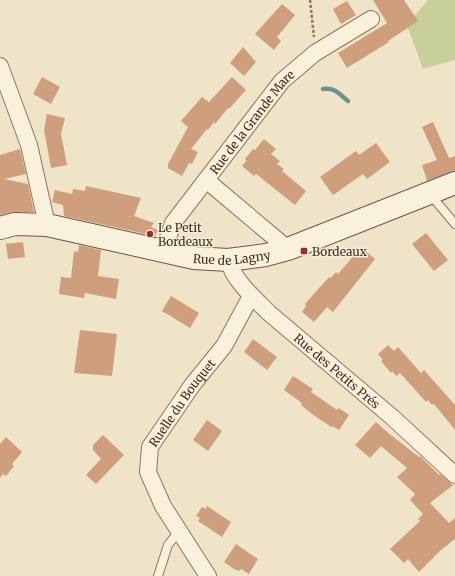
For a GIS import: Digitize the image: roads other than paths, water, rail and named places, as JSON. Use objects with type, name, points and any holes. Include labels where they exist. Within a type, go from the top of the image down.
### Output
[{"type":"main road","name":"Rue de Lagny","points":[[0,228],[15,224],[47,225],[194,258],[228,260],[266,255],[288,249],[455,183]]},
{"type":"street","name":"Rue de la Grande Mare","points":[[163,252],[173,222],[282,81],[316,53],[371,19]]},
{"type":"street","points":[[0,66],[29,145],[47,225]]},
{"type":"street","points":[[206,180],[288,249]]},
{"type":"street","name":"Rue des Petits Prés","points":[[228,260],[231,270],[251,296],[392,417],[455,475]]},
{"type":"street","name":"Ruelle du Bouquet","points":[[208,576],[163,506],[148,472],[150,447],[193,384],[224,346],[251,296]]},
{"type":"lane","points":[[429,192],[455,224]]},
{"type":"lane","points":[[158,576],[168,545],[179,530]]},
{"type":"waterway","points":[[323,89],[334,90],[348,101]]},
{"type":"place","name":"Le Petit Bordeaux","points":[[150,234]]},
{"type":"place","name":"Bordeaux","points":[[304,251]]}]
